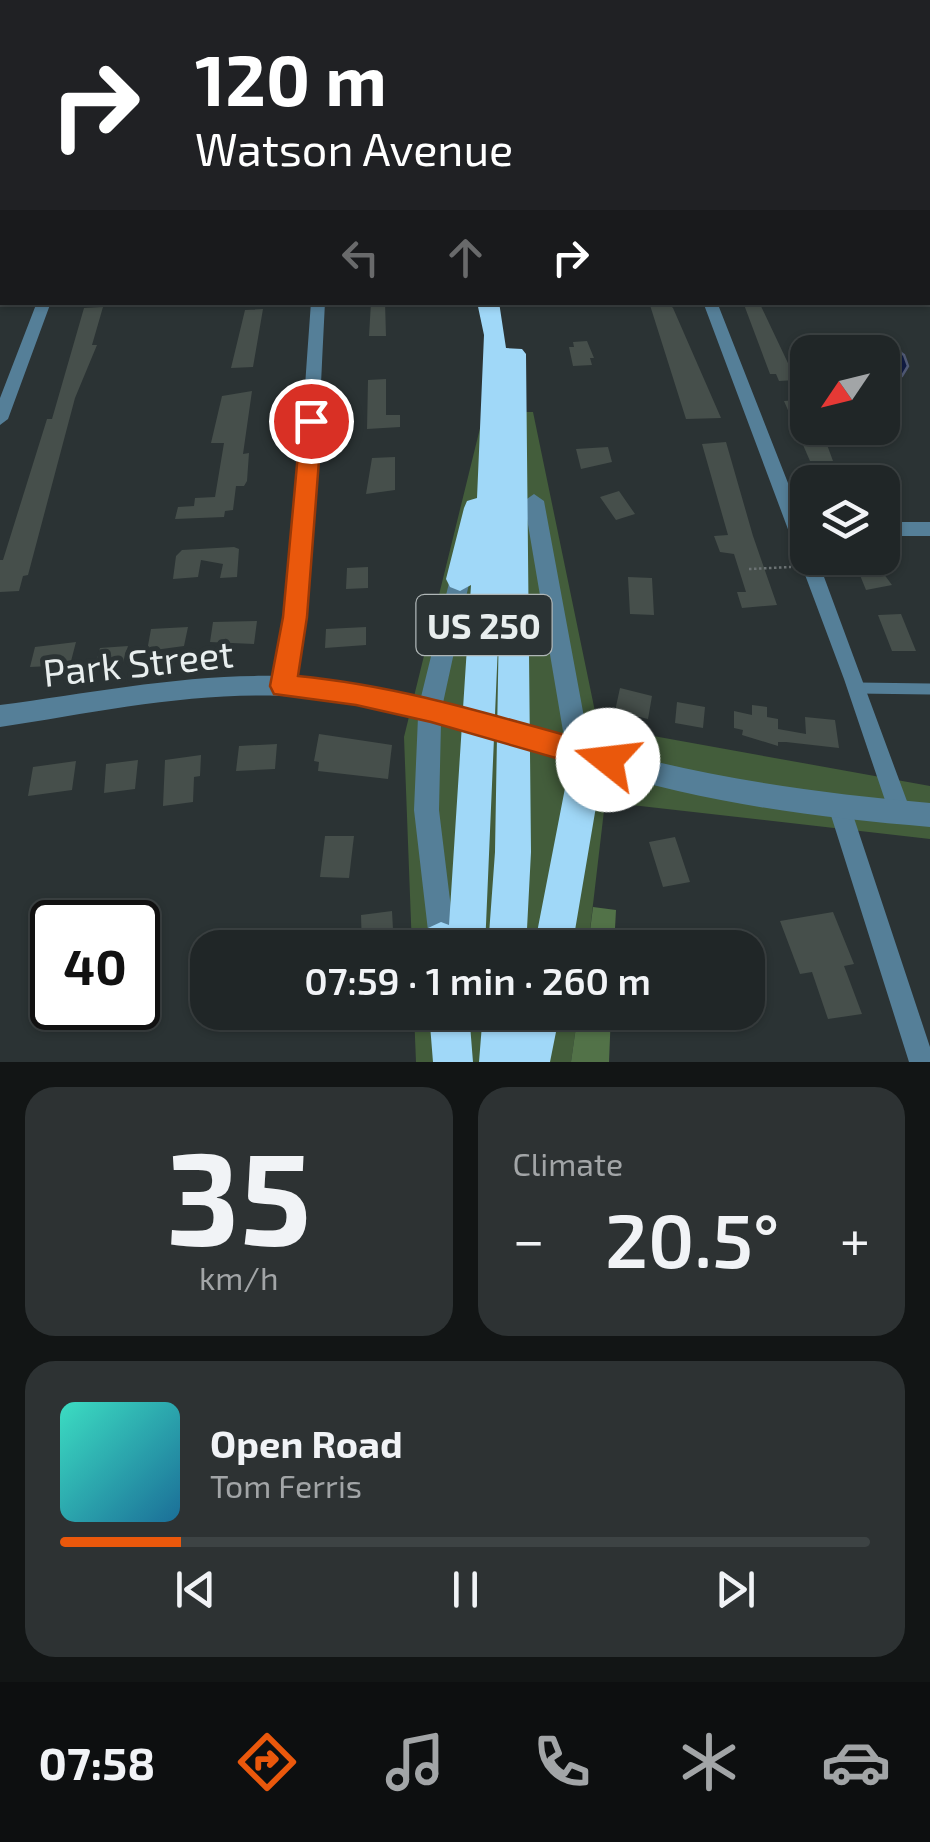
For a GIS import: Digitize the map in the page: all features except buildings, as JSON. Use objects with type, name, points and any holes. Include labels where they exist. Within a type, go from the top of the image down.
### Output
[{"type":"highway","name":"US 250","points":[[451,930],[494,433],[494,335],[489,305]]},
{"type":"highway","name":"US 250","points":[[506,305],[515,360],[513,852],[508,930]]},
{"type":"highway","points":[[514,404],[534,501]]},
{"type":"highway","points":[[460,579],[494,433]]},
{"type":"highway","points":[[557,930],[583,783],[578,750]]},
{"type":"highway","points":[[452,1030],[457,1062]]},
{"type":"highway","points":[[457,1062],[461,1030]]},
{"type":"highway","points":[[500,1062],[501,1030]]},
{"type":"highway","points":[[530,1062],[537,1030]]},
{"type":"street","points":[[0,419],[43,305]]},
{"type":"street","points":[[283,686],[292,648],[302,555],[318,305]]},
{"type":"street","points":[[711,305],[790,500]]},
{"type":"street","points":[[534,501],[578,750]]},
{"type":"street","points":[[900,528],[930,529]]},
{"type":"street","points":[[817,575],[900,812]]},
{"type":"street","points":[[448,930],[425,781],[431,710],[460,579]]},
{"type":"street","name":"Park Street","points":[[0,716],[196,691],[283,686],[356,693],[710,787],[930,815]]},
{"type":"street","points":[[839,806],[922,1062]]},
{"type":"lane","points":[[856,688],[930,689]]},
{"type":"path","points":[[749,569],[790,567]]},
{"type":"green space","points":[[484,412],[533,412],[598,726],[930,786],[930,839],[605,802],[590,930],[411,930],[404,737]]},
{"type":"green space","points":[[593,907],[616,910],[615,930],[590,930]]},
{"type":"green space","points":[[415,1030],[576,1030],[571,1062],[416,1062]]},
{"type":"green space","points":[[576,1030],[610,1030],[609,1062],[571,1062]]},
{"type":"water","points":[[900,352],[908,366],[900,376]]},
{"type":"route","points":[[311,421],[302,555],[292,648],[283,686],[356,693],[431,710],[608,760]]}]
